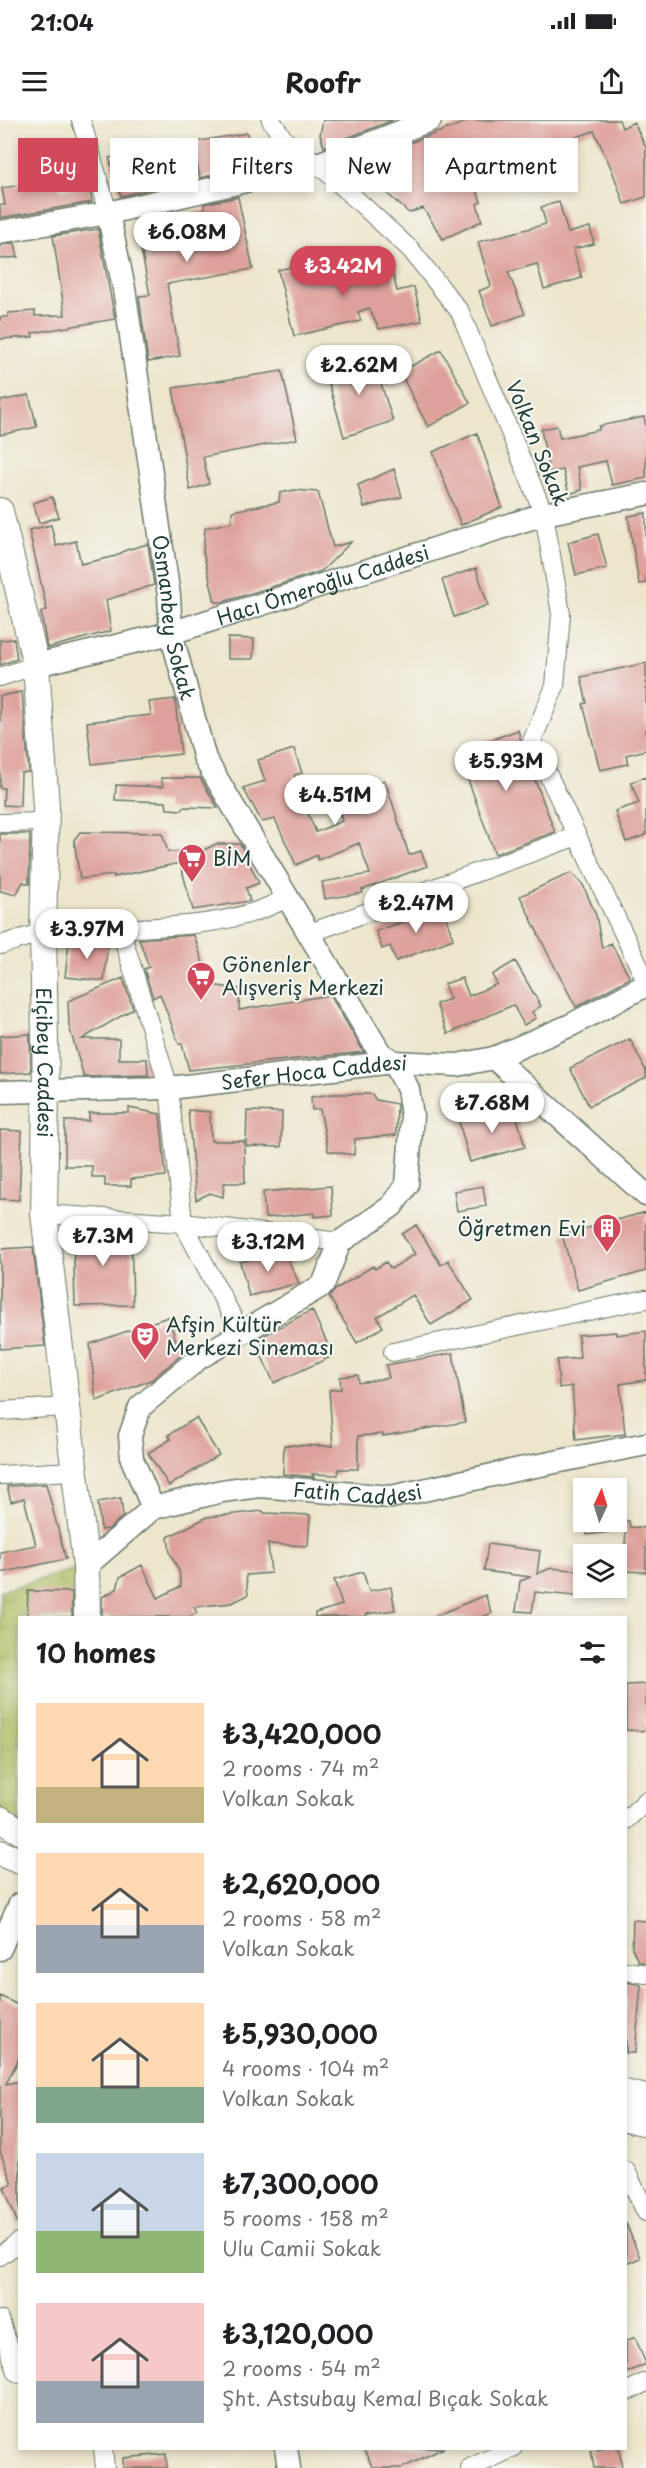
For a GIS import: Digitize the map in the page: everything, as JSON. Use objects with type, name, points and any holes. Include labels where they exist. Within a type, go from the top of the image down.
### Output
[{"type":"main road","name":"Elçibey Caddesi","points":[[0,511],[36,666],[46,806],[43,934],[46,1091],[44,1214],[86,1566],[87,1616]]},
{"type":"main road","points":[[0,1818],[18,1830]]},
{"type":"main road","points":[[0,1853],[18,1860]]},
{"type":"main road","points":[[627,2093],[646,2098]]},
{"type":"main road","points":[[627,2118],[646,2122]]},
{"type":"street","name":"Osmanbey Sokak","points":[[81,120],[108,213],[124,288],[169,596],[171,633],[205,759],[380,1053],[394,1062],[408,1089],[412,1116],[407,1185],[392,1206],[340,1242]]},
{"type":"street","name":"Volkan Sokak","points":[[271,120],[285,141],[318,164],[411,250],[460,312],[544,514],[561,614],[555,686],[532,741],[646,983]]},
{"type":"street","points":[[0,232],[108,213],[318,164],[430,120]]},
{"type":"street","name":"Hacı Ömeroğlu Caddesi","points":[[0,678],[36,666],[171,633],[544,514],[646,494]]},
{"type":"street","points":[[0,823],[44,822]]},
{"type":"street","points":[[310,933],[577,836]]},
{"type":"street","points":[[0,945],[43,934],[209,922],[268,908],[286,898]]},
{"type":"street","points":[[120,928],[169,1088],[183,1223],[241,1333]]},
{"type":"street","name":"Sefer Hoca Caddesi","points":[[0,1092],[169,1088],[394,1062],[457,1065],[494,1058],[571,1025],[646,983]]},
{"type":"street","points":[[494,1058],[646,1195]]},
{"type":"street","points":[[44,1214],[183,1223],[340,1242],[323,1285],[199,1358],[140,1407],[130,1436],[132,1460],[153,1508]]},
{"type":"street","points":[[393,1352],[646,1299]]},
{"type":"street","points":[[0,1411],[66,1407]]},
{"type":"street","name":"Fatih Caddesi","points":[[86,1566],[153,1508],[222,1491],[259,1486],[391,1497],[646,1444]]},
{"type":"street","points":[[0,1475],[73,1471]]},
{"type":"street","points":[[627,1819],[646,1801]]},
{"type":"street","points":[[0,1949],[18,1908]]},
{"type":"street","points":[[627,1971],[646,1974]]},
{"type":"street","points":[[627,2173],[646,2212]]},
{"type":"street","points":[[0,2256],[18,2242]]},
{"type":"street","points":[[0,2320],[12,2374]]},
{"type":"street","points":[[627,2392],[646,2382]]},
{"type":"street","points":[[103,2450],[105,2468]]},
{"type":"street","points":[[271,2450],[273,2468]]},
{"type":"street","points":[[286,2450],[288,2468]]},
{"type":"street","points":[[470,2468],[503,2457]]},
{"type":"green space","points":[[86,1566],[87,1616],[18,1616],[18,1830],[0,1819],[0,1591]]},
{"type":"building","points":[[323,120],[393,120],[347,138],[326,138],[324,147],[320,135]]},
{"type":"building","points":[[471,120],[619,120],[622,128],[634,122],[646,148],[646,197],[624,204],[612,170],[594,131],[574,138],[424,138],[424,192],[477,192],[481,202],[477,204],[482,221],[443,239],[423,208],[409,213],[385,192],[412,192],[412,142]]},
{"type":"building","points":[[247,133],[248,138],[217,138]]},
{"type":"building","points":[[210,139],[210,176],[200,178],[198,168],[198,141]]},
{"type":"building","points":[[18,185],[18,192],[90,192],[92,202],[0,218],[0,205],[5,205],[2,188]]},
{"type":"building","points":[[120,192],[138,192],[121,196]]},
{"type":"building","points":[[238,197],[253,269],[167,284],[180,356],[148,362],[139,296],[150,295],[136,223],[205,210],[204,204]]},
{"type":"building","points":[[559,202],[568,233],[590,227],[594,244],[573,249],[582,278],[544,289],[537,264],[508,272],[525,314],[492,326],[479,291],[491,286],[478,242],[546,224],[541,207]]},
{"type":"building","points":[[98,229],[115,319],[32,333],[33,337],[0,339],[0,317],[8,317],[8,313],[35,311],[35,316],[65,315],[53,236]]},
{"type":"building","points":[[15,243],[18,257],[0,259],[0,245]]},
{"type":"building","points":[[346,254],[352,279],[392,270],[397,291],[414,287],[422,321],[379,329],[369,308],[358,312],[361,321],[294,336],[278,270]]},
{"type":"building","points":[[441,350],[470,403],[428,427],[400,372]]},
{"type":"building","points":[[372,356],[393,421],[344,437],[325,370]]},
{"type":"building","points":[[282,371],[297,439],[203,457],[209,484],[190,490],[173,388]]},
{"type":"building","points":[[29,395],[37,427],[0,435],[0,401]]},
{"type":"building","points":[[644,417],[646,478],[612,485],[606,461],[577,467],[582,490],[569,494],[563,470],[549,472],[541,429],[557,426],[560,438],[599,430],[599,426]]},
{"type":"building","points":[[477,433],[502,507],[461,525],[433,452]]},
{"type":"building","points":[[394,469],[402,497],[364,507],[358,485]]},
{"type":"building","points":[[294,490],[318,492],[333,547],[351,542],[319,572],[223,602],[215,602],[203,552],[205,528],[232,522],[232,511],[279,502],[280,493]]},
{"type":"building","points":[[52,497],[59,517],[39,523],[33,503]]},
{"type":"building","points":[[646,513],[646,583],[639,584],[628,516]]},
{"type":"building","points":[[51,525],[56,546],[76,541],[81,564],[116,556],[126,550],[148,544],[154,585],[106,600],[111,631],[47,648],[41,612],[47,610],[29,530]]},
{"type":"building","points":[[598,534],[607,568],[576,575],[568,542]]},
{"type":"building","points":[[476,568],[488,605],[454,617],[442,580]]},
{"type":"building","points":[[228,638],[254,639],[253,659],[228,659]]},
{"type":"building","points":[[14,639],[17,659],[0,665],[0,640]]},
{"type":"building","points":[[646,663],[646,750],[626,755],[628,764],[600,770],[583,704],[587,703],[581,677]]},
{"type":"building","points":[[22,692],[29,772],[21,773],[20,806],[3,805],[4,788],[0,788],[0,696]]},
{"type":"building","points":[[175,699],[181,754],[92,764],[87,722],[151,715],[149,702]]},
{"type":"building","points":[[518,730],[555,832],[495,854],[458,752]]},
{"type":"building","points":[[294,749],[302,773],[294,775],[303,813],[307,811],[316,832],[342,821],[335,796],[385,780],[409,855],[421,851],[427,866],[362,890],[363,893],[325,899],[322,882],[370,874],[359,843],[318,860],[317,855],[296,865],[275,819],[262,822],[243,788],[265,781],[258,760]]},
{"type":"building","points":[[646,777],[646,835],[626,842],[615,811],[639,803],[631,782]]},
{"type":"building","points":[[161,778],[200,778],[218,808],[167,809],[166,802],[115,800],[116,785],[163,787]]},
{"type":"building","points":[[80,832],[162,833],[168,852],[204,850],[216,844],[240,844],[259,883],[246,888],[250,901],[193,910],[180,863],[114,877],[114,875],[80,879],[74,840]]},
{"type":"building","points":[[0,834],[30,834],[29,884],[23,882],[16,895],[0,891]]},
{"type":"building","points":[[571,873],[583,885],[596,915],[602,948],[611,943],[630,978],[576,1007],[520,896]]},
{"type":"building","points":[[443,908],[453,939],[396,961],[390,946],[382,949],[376,931]]},
{"type":"building","name":"Gönenler Alışveriş Merkezi","points":[[194,935],[210,985],[240,989],[239,1010],[330,995],[364,1052],[189,1070],[182,1044],[179,1044],[160,994],[153,998],[144,969],[149,967],[139,939]]},
{"type":"building","points":[[108,941],[104,981],[65,977],[69,942]]},
{"type":"building","points":[[515,961],[541,1006],[532,1012],[536,1018],[524,1025],[513,1005],[448,1034],[436,1004],[450,999],[444,984],[462,978],[469,996],[497,984],[492,975]]},
{"type":"building","points":[[123,978],[133,1009],[82,1039],[119,1039],[119,1059],[147,1059],[148,1075],[84,1077],[69,1026],[68,1001]]},
{"type":"building","points":[[30,1034],[31,1072],[0,1074],[0,1036]]},
{"type":"building","points":[[630,1039],[646,1071],[646,1078],[589,1106],[570,1068]]},
{"type":"building","points":[[332,1094],[372,1094],[376,1100],[397,1104],[396,1135],[355,1139],[354,1155],[328,1151],[320,1109],[312,1110],[311,1097]]},
{"type":"building","points":[[514,1106],[525,1147],[470,1162],[459,1122]]},
{"type":"building","points":[[129,1108],[160,1114],[166,1176],[131,1179],[131,1186],[105,1186],[105,1177],[92,1177],[92,1166],[65,1166],[65,1121],[89,1121],[89,1113],[129,1113]]},
{"type":"building","points":[[188,1110],[210,1112],[211,1141],[244,1141],[245,1183],[224,1183],[223,1197],[210,1193],[196,1200]]},
{"type":"building","points":[[247,1111],[282,1112],[281,1147],[246,1146]]},
{"type":"building","points":[[0,1130],[22,1131],[19,1200],[0,1199]]},
{"type":"building","points":[[331,1186],[333,1215],[314,1217],[314,1213],[265,1218],[263,1192]]},
{"type":"building","points":[[483,1186],[486,1206],[457,1211],[454,1191]]},
{"type":"building","name":"Öğretmen Evi","points":[[646,1212],[646,1271],[578,1290],[562,1235]]},
{"type":"building","points":[[416,1225],[441,1265],[448,1260],[473,1300],[431,1325],[413,1295],[377,1317],[383,1327],[357,1343],[329,1297],[336,1289],[373,1266],[375,1269],[386,1262],[391,1269],[415,1254],[402,1234]]},
{"type":"building","points":[[73,1227],[131,1231],[133,1305],[75,1306]]},
{"type":"building","points":[[33,1247],[45,1346],[0,1349],[0,1249]]},
{"type":"building","points":[[284,1251],[299,1283],[249,1296],[240,1262]]},
{"type":"building","points":[[312,1310],[333,1356],[274,1383],[258,1348],[263,1346],[259,1338]]},
{"type":"building","points":[[168,1317],[181,1355],[151,1380],[96,1401],[90,1344]]},
{"type":"building","points":[[646,1331],[646,1380],[620,1384],[625,1434],[576,1440],[572,1386],[559,1388],[557,1360],[580,1358],[578,1335],[616,1332],[616,1335]]},
{"type":"building","points":[[453,1353],[465,1422],[383,1436],[383,1434],[358,1436],[358,1469],[339,1469],[338,1475],[312,1474],[314,1477],[283,1474],[284,1445],[333,1446],[329,1390],[341,1389],[340,1377],[358,1375],[359,1383],[389,1378],[386,1365]]},
{"type":"building","points":[[196,1418],[219,1455],[169,1486],[148,1453],[171,1439],[168,1435]]},
{"type":"building","points":[[46,1484],[66,1559],[0,1573],[0,1552],[36,1545],[24,1498],[11,1502],[7,1486]]},
{"type":"building","points":[[121,1498],[123,1516],[109,1529],[101,1530],[98,1502]]},
{"type":"building","points":[[263,1511],[264,1513],[310,1515],[308,1546],[268,1544],[271,1573],[246,1575],[248,1595],[232,1603],[194,1607],[197,1613],[191,1616],[102,1616],[102,1597],[117,1589],[120,1577],[142,1565],[158,1598],[181,1586],[179,1571],[170,1553],[168,1537],[207,1517]]},
{"type":"building","points":[[627,1521],[630,1527],[646,1528],[646,1572],[627,1571],[627,1544],[625,1544]]},
{"type":"building","points":[[587,1532],[610,1532],[587,1535]]},
{"type":"building","points":[[488,1544],[540,1551],[537,1574],[551,1568],[573,1570],[573,1596],[535,1592],[532,1612],[516,1611],[520,1581],[531,1577],[484,1571]]},
{"type":"building","points":[[363,1572],[369,1591],[391,1587],[395,1610],[366,1614],[367,1616],[315,1616],[315,1613],[342,1605],[334,1580]]},
{"type":"building","points":[[28,1591],[72,1592],[72,1616],[27,1616]]},
{"type":"building","points":[[485,1595],[492,1613],[484,1616],[435,1616]]},
{"type":"building","points":[[646,1684],[646,1731],[627,1730],[627,1685]]},
{"type":"building","points":[[633,1920],[646,1921],[646,1963],[638,1961],[632,1948]]},
{"type":"building","points":[[627,1982],[641,1985],[635,2053],[627,2053]]},
{"type":"building","points":[[0,1996],[18,2005],[18,2060],[6,2084],[18,2081],[18,2224],[4,2187],[12,2184],[0,2151]]},
{"type":"building","points":[[627,2226],[640,2258],[627,2264]]},
{"type":"building","points":[[635,2337],[646,2364],[627,2373],[627,2341]]},
{"type":"building","points":[[364,2450],[440,2450],[402,2468],[373,2468]]},
{"type":"building","points":[[619,2450],[622,2468],[594,2468],[591,2451]]},
{"type":"building","points":[[166,2454],[167,2468],[123,2468],[123,2458]]},
{"type":"place","name":"BİM","points":[[192,884]]},
{"type":"place","name":"Gönenler Alışveriş Merkezi","points":[[201,1002]]},
{"type":"place","name":"Öğretmen Evi","points":[[607,1254]]},
{"type":"place","name":"Afşin Kültür Merkezi Sineması","points":[[145,1362]]}]
